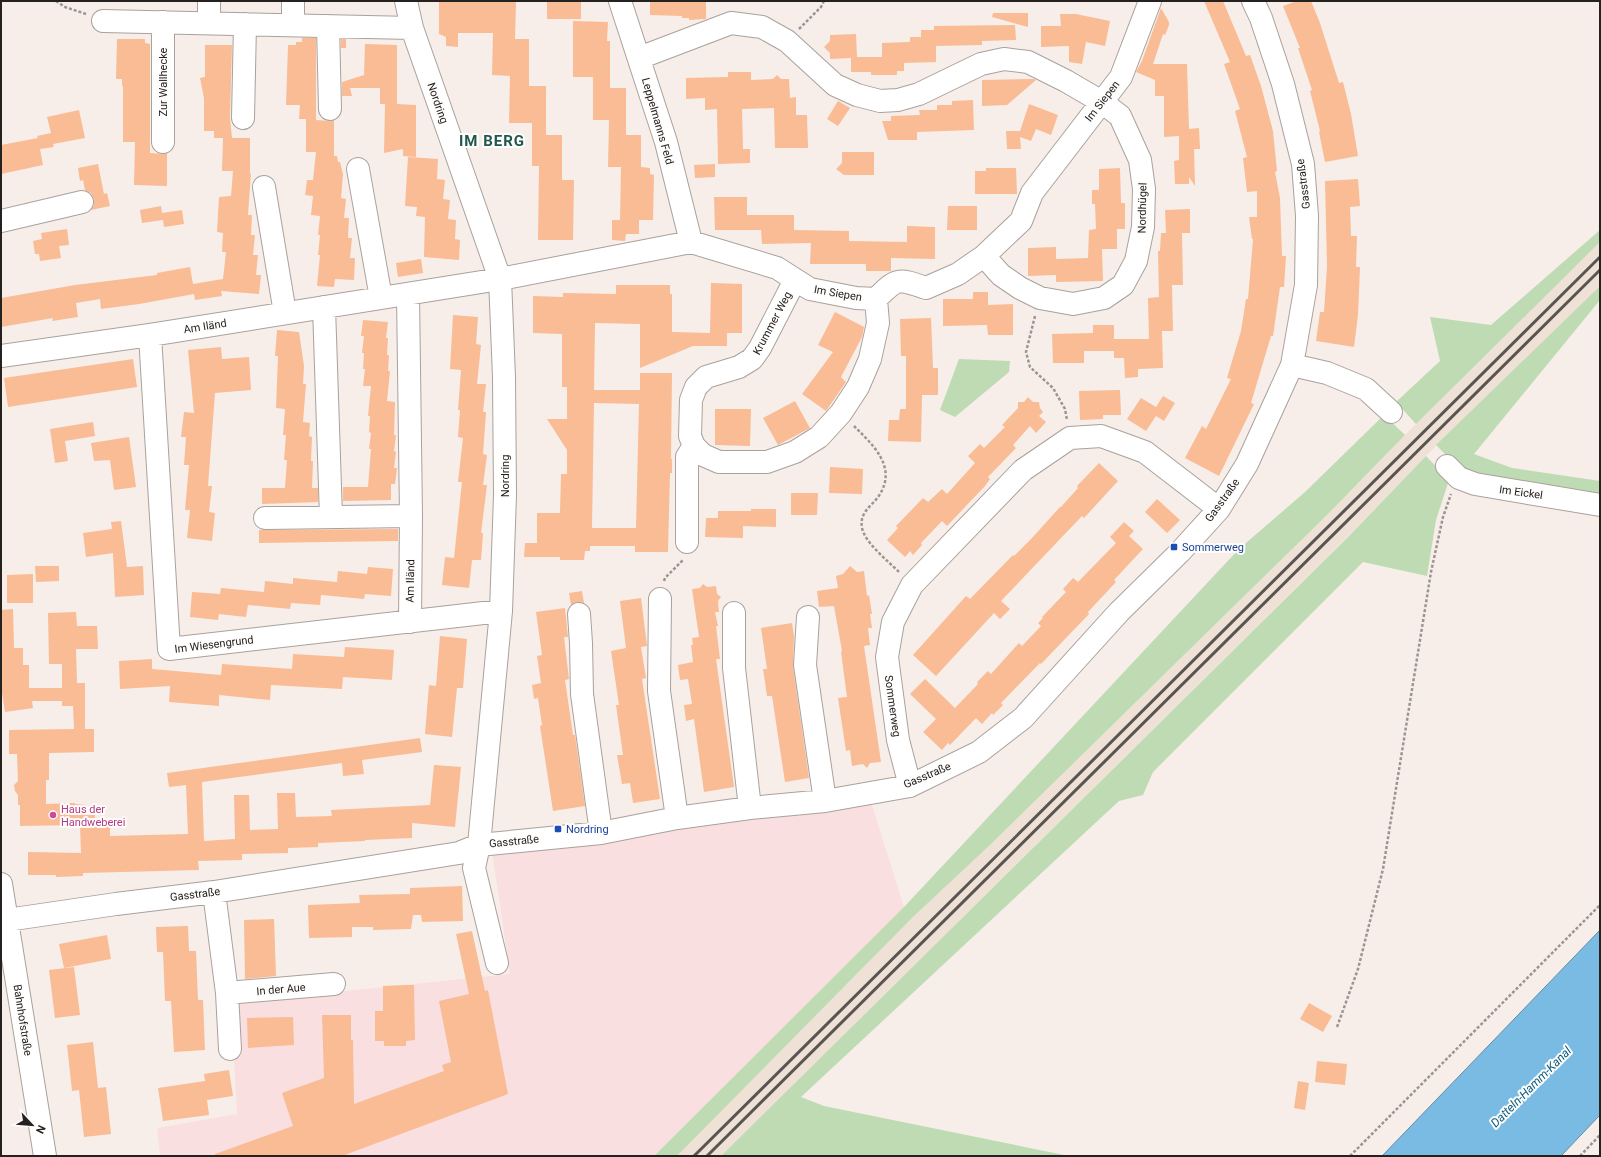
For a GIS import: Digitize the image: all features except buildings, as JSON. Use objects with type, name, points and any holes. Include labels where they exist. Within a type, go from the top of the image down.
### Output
[{"type":"street","points":[[209,1],[209,23]]},
{"type":"street","points":[[293,1],[293,25]]},
{"type":"street","name":"Nordring","points":[[406,1],[412,28],[500,279],[504,377],[505,495],[501,611],[479,844],[474,868],[497,963]]},
{"type":"street","name":"Leppelmanns Feld","points":[[620,1],[666,142],[691,242]]},
{"type":"street","name":"Im Siepen","points":[[500,279],[691,242],[776,268],[810,289],[856,298],[876,299],[891,284],[905,281],[926,288],[958,274],[984,256],[1021,222],[1032,193],[1121,77],[1150,1]]},
{"type":"street","name":"Gasstraße","points":[[7,920],[116,904],[214,892],[459,853],[479,844],[601,833],[677,818],[750,808],[824,801],[910,786],[979,752],[1023,718],[1119,612],[1180,552],[1218,509],[1247,464],[1292,365],[1306,285],[1307,216],[1302,164],[1283,84],[1253,1]]},
{"type":"street","points":[[103,21],[412,28]]},
{"type":"street","name":"Zur Wallhecke","points":[[163,22],[163,142]]},
{"type":"street","name":"Nordhügel","points":[[639,58],[731,23],[762,27],[787,41],[835,85],[857,95],[880,101],[898,100],[918,94],[981,64],[1004,59],[1028,62],[1066,81],[1102,102],[1120,116],[1140,160],[1144,189],[1144,227],[1136,261],[1123,285],[1104,298],[1073,304],[1040,298],[1020,288],[1001,275],[984,256]]},
{"type":"street","points":[[243,118],[245,24]]},
{"type":"street","points":[[328,26],[330,109]]},
{"type":"street","points":[[358,169],[381,298]]},
{"type":"street","points":[[264,187],[285,313]]},
{"type":"street","points":[[1,220],[82,202]]},
{"type":"street","name":"Am Iländ","points":[[1,356],[150,335],[500,279]]},
{"type":"street","name":"Krummer Weg","points":[[694,446],[690,436],[691,400],[696,387],[706,377],[739,367],[752,359],[760,348],[795,280]]},
{"type":"street","name":"Am Iländ","points":[[408,294],[411,516],[410,622]]},
{"type":"street","points":[[687,542],[687,457],[694,446],[703,455],[719,462],[767,462],[795,452],[819,437],[841,413],[858,387],[870,359],[878,323],[876,299]]},
{"type":"street","points":[[324,307],[331,517]]},
{"type":"street","name":"Im Wiesengrund","points":[[150,335],[169,649],[501,611]]},
{"type":"street","points":[[1292,365],[1327,373],[1366,389],[1391,412]]},
{"type":"street","points":[[1070,438],[1101,436],[1145,452],[1218,509]]},
{"type":"street","name":"Sommerweg","points":[[910,786],[898,740],[886,657],[893,622],[912,585],[1023,470],[1070,438]]},
{"type":"street","name":"Im Eickel","points":[[1453,472],[1475,484],[1600,505]]},
{"type":"street","points":[[265,518],[411,516]]},
{"type":"street","points":[[660,600],[659,691],[677,818]]},
{"type":"street","points":[[734,613],[734,668],[750,808]]},
{"type":"street","points":[[579,614],[582,694],[601,833]]},
{"type":"street","points":[[808,617],[805,665],[824,801]]},
{"type":"street","name":"Bahnhofstraße","points":[[1,884],[45,1156]]},
{"type":"street","points":[[214,892],[227,993],[230,1049]]},
{"type":"street","name":"In der Aue","points":[[227,993],[334,984]]},
{"type":"path","points":[[56,1],[65,7],[103,21]]},
{"type":"path","points":[[787,41],[821,7],[824,1]]},
{"type":"path","points":[[1040,298],[1026,352],[1030,367],[1053,388],[1065,409],[1070,438]]},
{"type":"path","points":[[841,413],[876,447],[885,464],[885,480],[880,494],[862,516],[862,528],[867,540],[912,585]]},
{"type":"path","points":[[1337,1027],[1358,969],[1382,869],[1431,572],[1443,517],[1450,496],[1453,472]]},
{"type":"path","points":[[660,600],[665,578],[683,560],[687,542]]},
{"type":"path","points":[[1350,1156],[1600,905]]},
{"type":"path","points":[[1580,1156],[1600,1135]]},
{"type":"shaded area","points":[[1600,242],[1600,286],[1426,456],[1348,536],[721,1156],[677,1156],[913,917],[990,845],[1328,514],[1405,435]]},
{"type":"shaded area","points":[[865,783],[904,907],[654,1156],[160,1156],[157,1128],[237,1114],[231,1003],[510,974],[492,851]]},
{"type":"green space","points":[[1600,230],[1600,242],[1416,424],[1396,402],[1440,361],[1430,317],[1491,325]]},
{"type":"green space","points":[[1600,286],[1600,300],[1474,454],[1512,468],[1600,481],[1600,495],[1480,479],[1459,468],[1436,445]]},
{"type":"green space","points":[[959,359],[1010,361],[1009,372],[955,417],[940,410]]},
{"type":"green space","points":[[1384,415],[1405,435],[1328,514],[990,845],[913,917],[677,1156],[654,1156],[904,907],[1239,549],[1305,492]]},
{"type":"green space","points":[[1426,456],[1449,480],[1436,520],[1427,576],[1363,562],[1153,772],[1143,795],[1119,801],[801,1097],[824,1106],[1069,1156],[721,1156],[1348,537]]},
{"type":"water","name":"Datteln-Hamm-Kanal","points":[[1600,930],[1600,1115],[1561,1156],[1382,1156]]},
{"type":"railway","points":[[694,1156],[1600,257]]},
{"type":"railway","points":[[707,1156],[1600,270]]},
{"type":"place","name":"Sommerweg","points":[[1174,547]]},
{"type":"place","name":"Haus der Handweberei","points":[[53,815]]},
{"type":"place","name":"Nordring","points":[[558,829]]},
{"type":"district","name":"IM BERG","points":[[492,141]]}]
